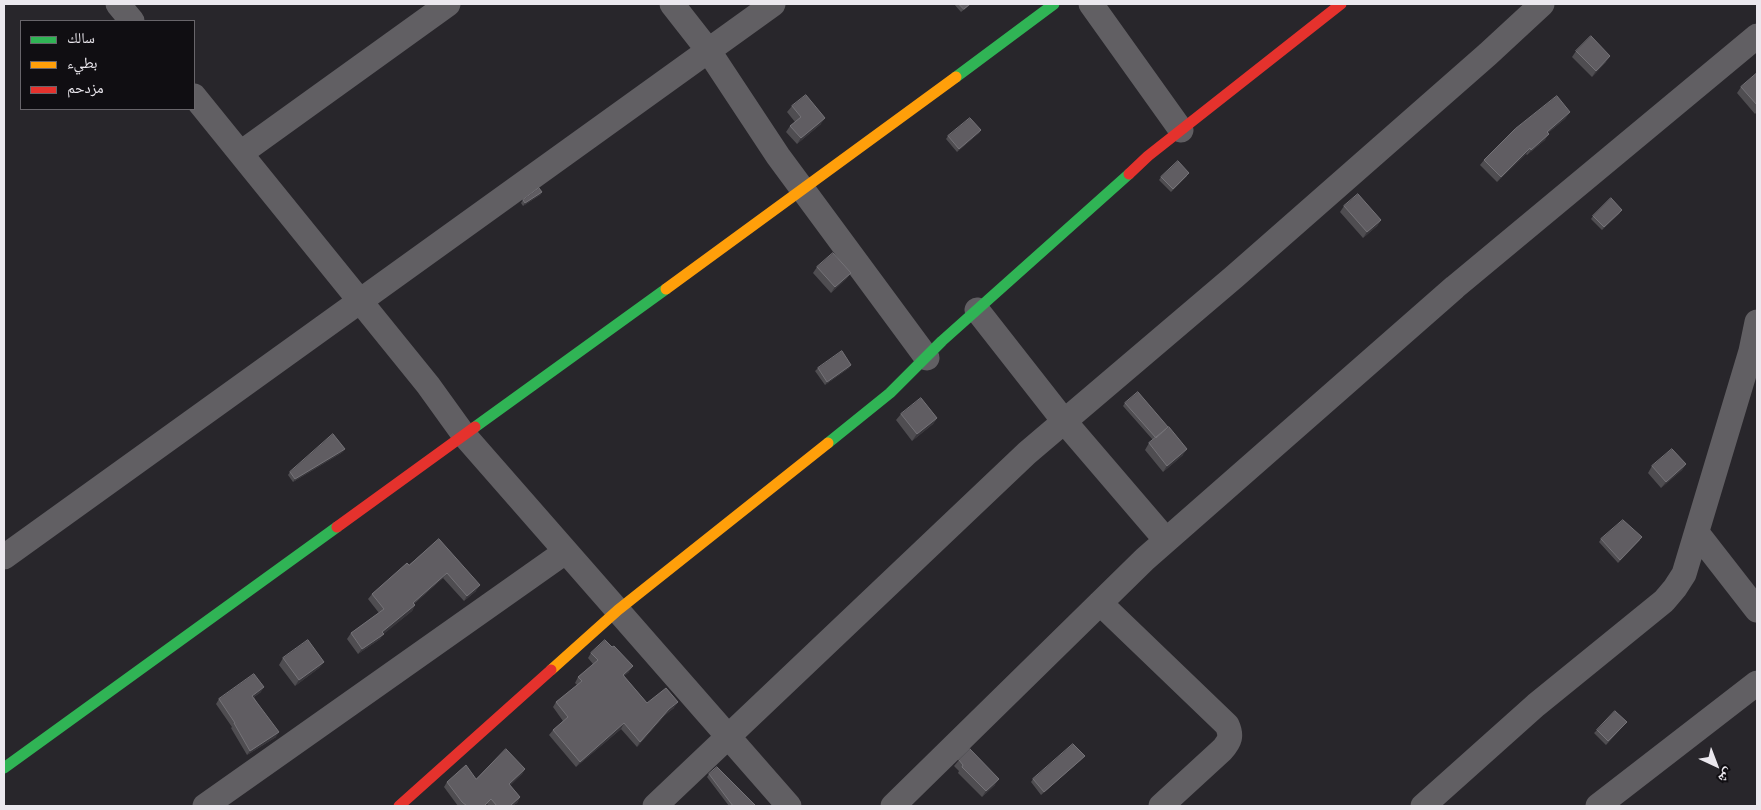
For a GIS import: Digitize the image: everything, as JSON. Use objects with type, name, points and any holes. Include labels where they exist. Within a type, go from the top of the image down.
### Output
[{"type":"street","points":[[118,4],[131,20]]},
{"type":"street","points":[[241,153],[448,4]]},
{"type":"street","points":[[672,4],[708,50],[803,190],[927,358]]},
{"type":"street","points":[[4,557],[773,4]]},
{"type":"street","points":[[4,768],[803,190],[1054,4]]},
{"type":"street","points":[[1091,4],[1180,130]]},
{"type":"street","points":[[399,806],[618,610],[890,393],[942,341],[1148,156],[1341,4]]},
{"type":"street","points":[[656,806],[1027,453],[1234,277],[1488,54],[1542,4]]},
{"type":"street","points":[[893,806],[1166,540],[1455,287],[1757,36]]},
{"type":"street","points":[[195,97],[428,385],[464,435],[789,806]]},
{"type":"street","points":[[977,310],[1064,421],[1166,540]]},
{"type":"street","points":[[1422,806],[1536,705],[1664,602],[1675,588],[1684,574],[1697,533],[1751,351],[1757,322]]},
{"type":"street","points":[[1697,533],[1757,610]]},
{"type":"street","points":[[205,806],[565,552]]},
{"type":"street","points":[[1100,603],[1226,725],[1231,733],[1229,742],[1222,750],[1161,806]]},
{"type":"street","points":[[1598,806],[1757,683]]},
{"type":"building","points":[[959,4],[970,4],[964,9]]},
{"type":"building","points":[[1591,36],[1610,56],[1596,71],[1576,51]]},
{"type":"building","points":[[1757,73],[1757,105],[1741,87]]},
{"type":"building","points":[[806,95],[825,118],[801,138],[790,126],[801,117],[792,106]]},
{"type":"building","points":[[1557,96],[1570,112],[1547,132],[1549,134],[1531,150],[1530,148],[1501,177],[1484,160],[1515,129]]},
{"type":"building","points":[[970,118],[981,130],[959,149],[948,136]]},
{"type":"building","points":[[1178,161],[1189,173],[1173,189],[1161,177]]},
{"type":"building","points":[[539,188],[542,192],[525,203],[523,200]]},
{"type":"building","points":[[1358,194],[1381,220],[1367,232],[1344,206]]},
{"type":"building","points":[[1611,198],[1622,210],[1604,227],[1593,216]]},
{"type":"building","points":[[833,253],[851,273],[835,287],[817,267]]},
{"type":"building","points":[[842,351],[851,365],[827,382],[818,368]]},
{"type":"building","points":[[1138,392],[1168,427],[1156,438],[1125,403]]},
{"type":"building","points":[[921,398],[937,418],[917,434],[901,414]]},
{"type":"building","points":[[1169,427],[1187,449],[1167,466],[1149,443]]},
{"type":"building","points":[[333,434],[345,449],[295,479],[290,472]]},
{"type":"building","points":[[1672,449],[1686,464],[1666,482],[1652,466]]},
{"type":"building","points":[[1623,520],[1642,537],[1620,560],[1601,539]]},
{"type":"building","points":[[439,539],[480,585],[467,596],[447,573],[413,603],[415,605],[382,632],[384,634],[362,649],[351,633],[384,609],[372,594],[407,563],[409,565]]},
{"type":"building","points":[[308,640],[324,662],[299,680],[283,658]]},
{"type":"building","points":[[605,640],[612,647],[614,646],[633,666],[623,675],[647,703],[666,688],[678,702],[669,709],[640,742],[624,723],[580,762],[553,730],[568,717],[556,702],[582,681],[578,677],[598,660],[591,653]]},
{"type":"building","points":[[254,674],[264,687],[252,696],[279,732],[250,751],[219,699]]},
{"type":"building","points":[[1615,711],[1627,722],[1608,741],[1597,730]]},
{"type":"building","points":[[1073,744],[1085,756],[1044,792],[1033,779]]},
{"type":"building","points":[[506,749],[525,769],[509,784],[520,797],[510,806],[497,806],[491,799],[484,806],[467,806],[447,782],[466,765],[476,779]]},
{"type":"building","points":[[970,749],[999,779],[986,791],[962,767],[963,765],[959,760]]},
{"type":"building","points":[[717,767],[756,806],[733,806],[709,774]]},
{"type":"traffic: fast","points":[[956,77],[1054,4]]},
{"type":"traffic: fast","points":[[828,443],[890,393],[942,341],[1129,174]]},
{"type":"traffic: fast","points":[[475,427],[666,289]]},
{"type":"traffic: fast","points":[[4,768],[337,527]]},
{"type":"traffic: slow","points":[[666,289],[956,77]]},
{"type":"traffic: slow","points":[[551,670],[618,610],[828,443]]},
{"type":"traffic: jam","points":[[1129,174],[1148,156],[1341,4]]},
{"type":"traffic: jam","points":[[337,527],[475,427]]},
{"type":"traffic: jam","points":[[399,806],[551,670]]}]
